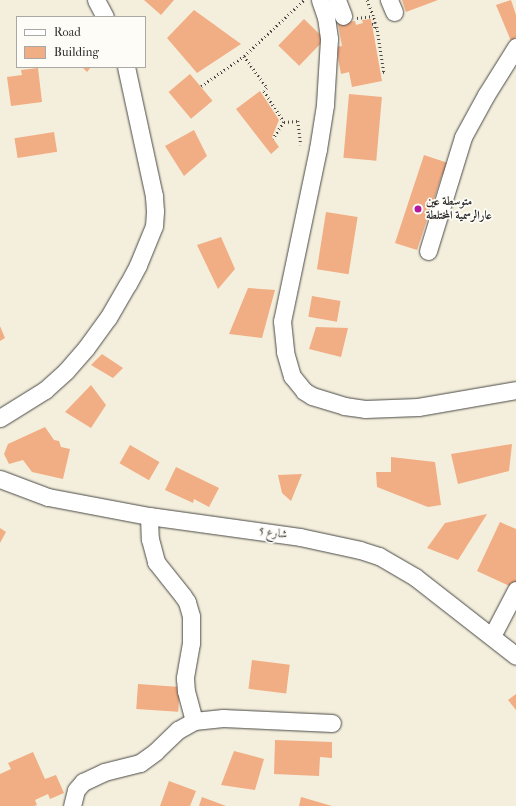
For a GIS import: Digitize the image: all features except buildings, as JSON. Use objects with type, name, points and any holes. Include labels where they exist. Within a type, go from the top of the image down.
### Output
[{"type":"street","points":[[96,0],[105,16]]},
{"type":"street","points":[[320,0],[326,17],[329,39],[325,105],[318,149],[282,321],[285,352],[292,376],[304,391],[324,401],[365,409],[418,407],[516,390]]},
{"type":"street","points":[[338,0],[343,16]]},
{"type":"street","points":[[428,250],[463,137],[486,95],[516,47]]},
{"type":"street","points":[[0,418],[45,390],[66,371],[86,348],[108,318],[128,284],[138,265],[154,226],[154,196],[126,68]]},
{"type":"street","name":"شارع 5","points":[[0,479],[48,497],[149,516],[292,536],[360,550],[384,559],[415,577],[516,656]]},
{"type":"street","points":[[149,516],[150,539],[156,562],[184,596],[190,609],[191,643],[185,678],[186,692],[194,721]]},
{"type":"street","points":[[492,636],[516,590]]},
{"type":"street","points":[[72,806],[76,790],[83,782],[104,772],[140,762],[155,752],[178,730],[194,721],[223,718],[332,723]]},
{"type":"path","points":[[201,86],[244,56],[304,0]]},
{"type":"path","points":[[373,16],[373,24],[375,28],[377,27],[384,72],[381,73]]},
{"type":"path","points":[[244,56],[267,88],[264,91],[284,122]]},
{"type":"path","points":[[284,122],[298,121],[302,151],[318,149]]},
{"type":"path","points":[[273,139],[284,122]]},
{"type":"place","name":"متوسطة عين عارالرسمية المختلطة","points":[[418,209]]}]
